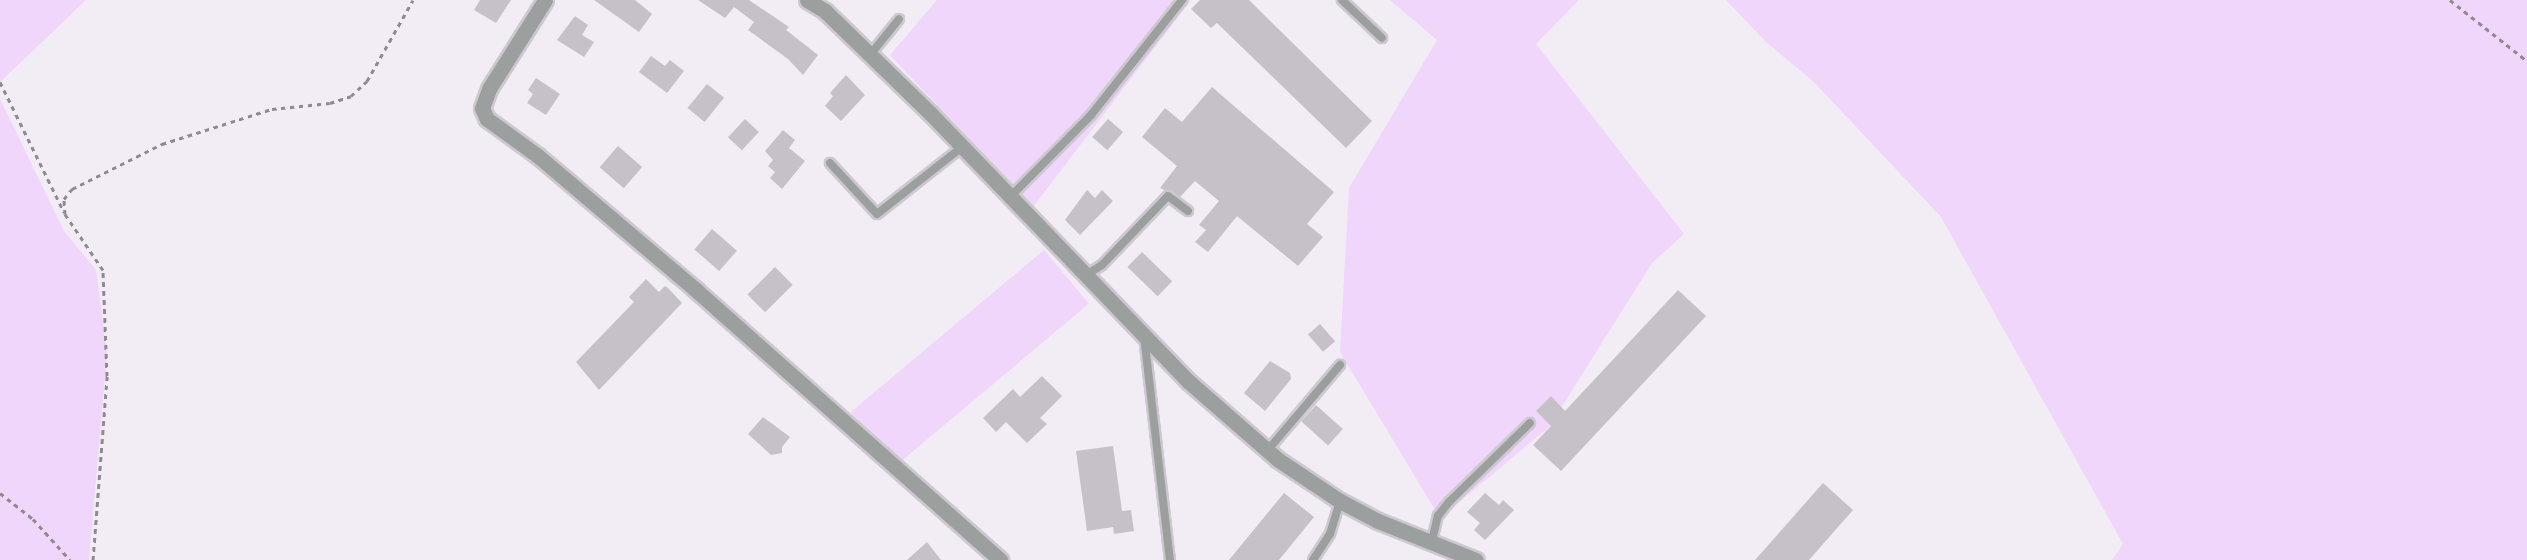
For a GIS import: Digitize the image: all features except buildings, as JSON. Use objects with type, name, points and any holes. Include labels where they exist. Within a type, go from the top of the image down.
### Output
[{"type":"street","points":[[545,0],[489,89],[482,108],[488,119],[538,156],[696,290],[1000,560]]},
{"type":"street","points":[[807,0],[825,11],[870,55],[1144,336],[1267,451],[1340,501],[1476,560]]},
{"type":"lane","points":[[1009,198],[1091,115],[1182,0]]},
{"type":"lane","points":[[1342,0],[1382,38]]},
{"type":"lane","points":[[870,55],[899,19]]},
{"type":"lane","points":[[830,163],[877,214],[962,147]]},
{"type":"lane","points":[[1086,275],[1102,264],[1168,196],[1188,211]]},
{"type":"lane","points":[[1144,336],[1170,560]]},
{"type":"lane","points":[[1267,451],[1340,365]]},
{"type":"lane","points":[[1432,541],[1438,516],[1449,502],[1530,423]]},
{"type":"lane","points":[[1313,560],[1330,534],[1340,501]]},
{"type":"path","points":[[65,214],[64,199],[72,189],[162,144],[272,109],[330,103],[351,96],[368,81],[413,0]]},
{"type":"path","points":[[2450,0],[2527,61]]},
{"type":"path","points":[[0,82],[65,214],[103,270],[107,376],[93,560]]},
{"type":"path","points":[[0,493],[33,519],[70,560]]},
{"type":"shaded area","points":[[0,0],[86,0],[0,82]]},
{"type":"shaded area","points":[[937,0],[1191,0],[1033,207],[890,55]]},
{"type":"shaded area","points":[[1390,0],[1579,0],[1536,44],[1684,234],[1652,263],[1549,427],[1440,518],[1340,352],[1349,188],[1437,40]]},
{"type":"shaded area","points":[[1726,0],[2527,0],[2527,560],[2112,560],[2123,544],[1941,217],[1814,82],[1766,42]]},
{"type":"shaded area","points":[[0,99],[64,231],[96,270],[107,354],[89,560],[0,560]]},
{"type":"shaded area","points":[[1044,250],[1089,304],[896,466],[851,412]]}]
